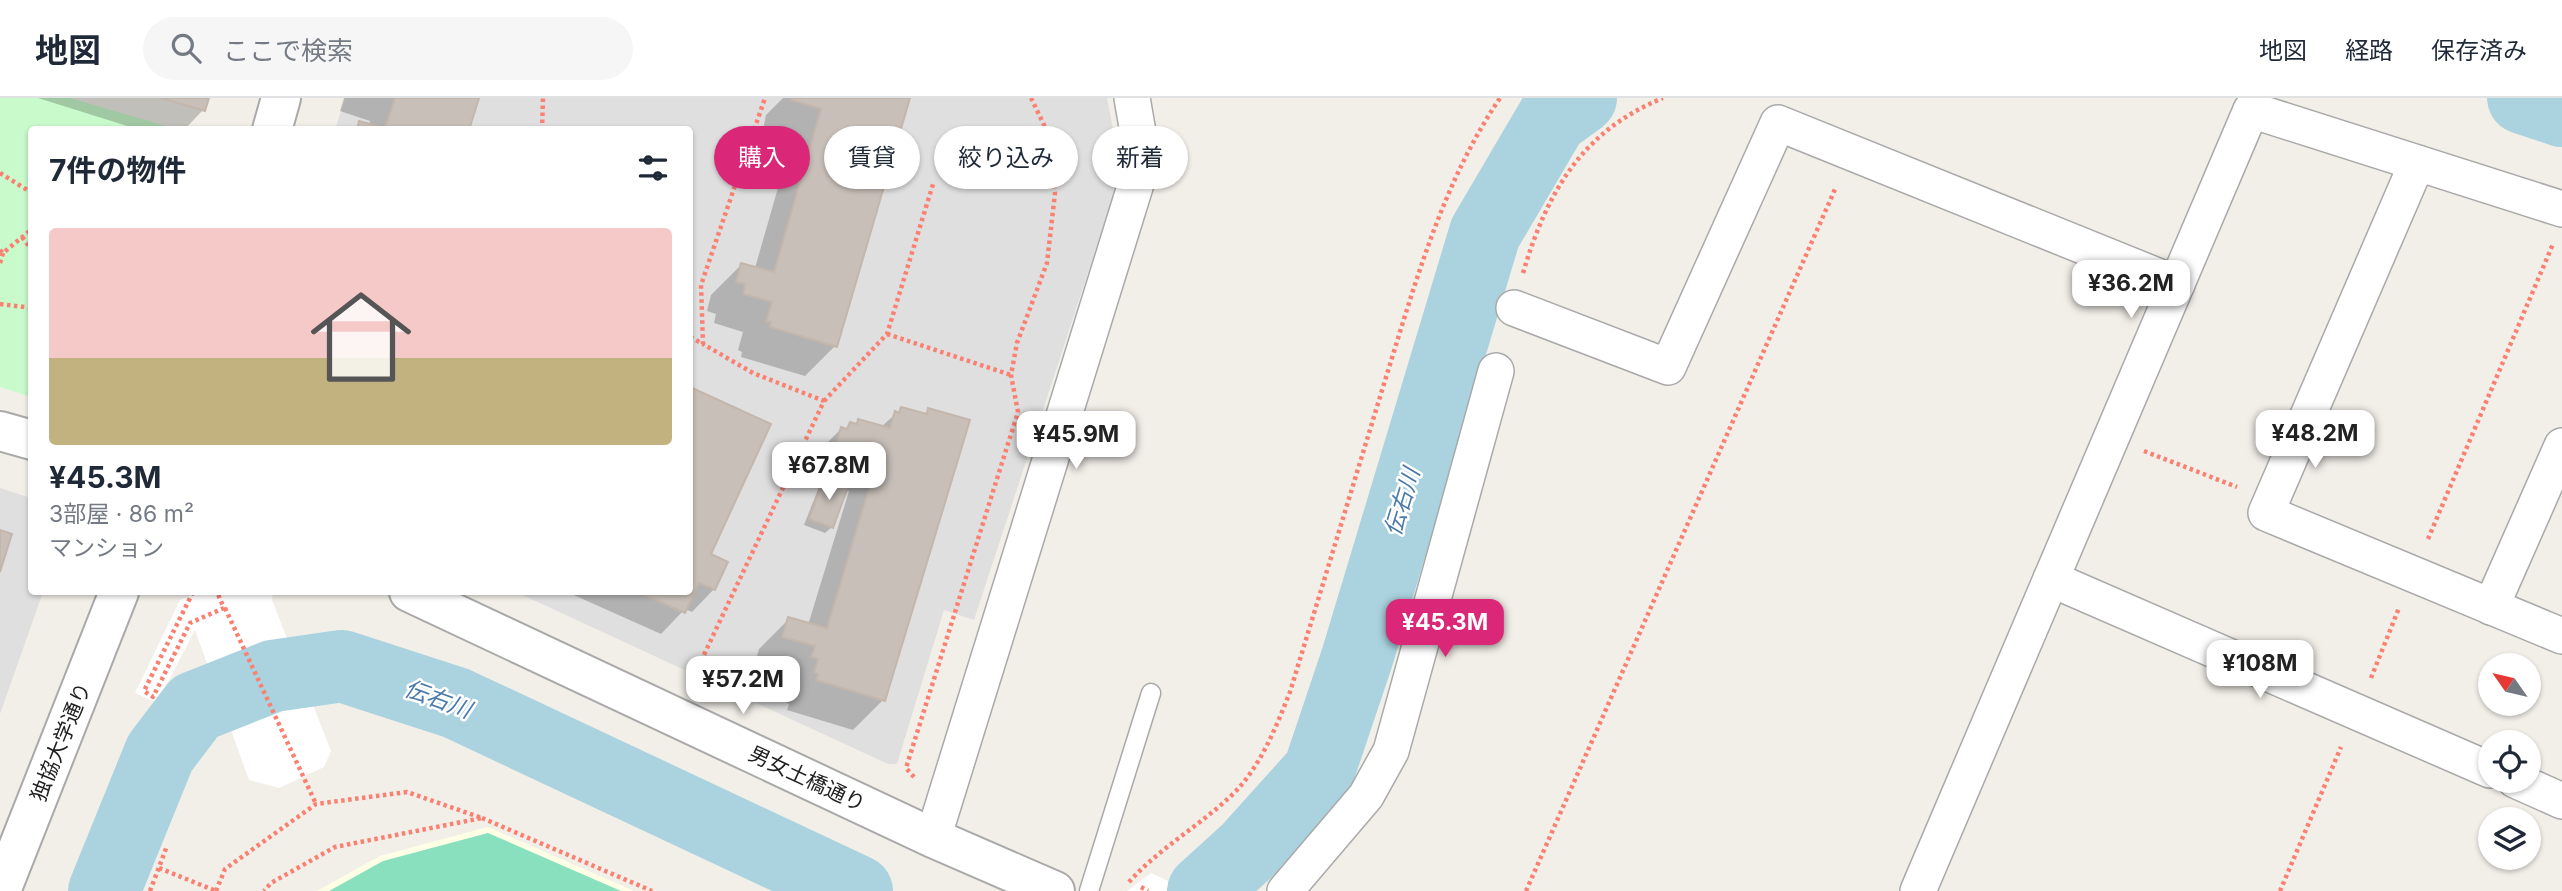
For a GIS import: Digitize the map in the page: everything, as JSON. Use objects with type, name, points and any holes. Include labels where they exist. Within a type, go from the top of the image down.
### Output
[{"type":"street","points":[[273,126],[281,98]]},
{"type":"street","points":[[933,838],[1143,161],[1132,98]]},
{"type":"street","points":[[1918,891],[2177,284],[2249,104],[2417,163],[2562,209]]},
{"type":"street","points":[[1514,308],[1668,367],[1778,123],[2177,284]]},
{"type":"street","points":[[2417,163],[2266,513],[2562,636]]},
{"type":"street","points":[[1285,891],[1366,796],[1391,751],[1496,371]]},
{"type":"street","points":[[0,431],[28,439]]},
{"type":"street","points":[[2491,607],[2562,446]]},
{"type":"street","points":[[2051,579],[2478,765]]},
{"type":"street","name":"独協大学通り","points":[[1,891],[117,595]]},
{"type":"street","name":"男女土橋通り","points":[[415,595],[933,838],[1055,891]]},
{"type":"street","points":[[2541,792],[2562,801]]},
{"type":"lane","points":[[1089,891],[1152,693]]},
{"type":"path","points":[[542,126],[543,98]]},
{"type":"path","points":[[703,344],[701,285],[765,98]]},
{"type":"path","points":[[921,786],[906,768],[1018,412],[1011,375],[1017,343],[1047,263],[1055,193],[1046,129],[1031,98]]},
{"type":"path","points":[[1129,882],[1236,790],[1262,755],[1273,733],[1290,692],[1406,312],[1446,195],[1476,134],[1500,98]]},
{"type":"path","points":[[1514,308],[1546,211],[1566,172],[1597,137],[1636,109],[1662,98]]},
{"type":"path","points":[[1526,891],[1852,153]]},
{"type":"path","points":[[0,173],[28,190]]},
{"type":"path","points":[[691,680],[824,401],[887,334],[934,181]]},
{"type":"path","points":[[0,264],[2,251],[28,232]]},
{"type":"path","points":[[22,237],[28,245]]},
{"type":"path","points":[[0,304],[28,307]]},
{"type":"path","points":[[887,334],[1011,375]]},
{"type":"path","points":[[693,339],[753,373],[824,401]]},
{"type":"path","points":[[2111,439],[2272,500]]},
{"type":"path","points":[[192,595],[144,691],[153,697],[190,623],[225,608]]},
{"type":"path","points":[[218,595],[316,804]]},
{"type":"path","points":[[159,867],[216,891],[225,869],[316,804],[407,792],[482,818],[652,891]]},
{"type":"path","points":[[264,891],[271,883],[335,847],[482,818]]},
{"type":"path","points":[[150,891],[167,846]]},
{"type":"path","points":[[1141,887],[1148,891]]},
{"type":"shaded area","points":[[345,98],[1107,98],[1112,126],[1092,126],[1092,189],[1115,189],[974,620],[944,610],[897,764],[888,764],[522,595],[693,595],[693,126],[336,126]]},
{"type":"shaded area","points":[[0,488],[28,497],[28,595],[42,595],[0,714]]},
{"type":"shaded area","points":[[488,827],[634,891],[317,891],[380,856]]},
{"type":"green space","points":[[0,98],[70,98],[166,126],[28,126],[28,396],[0,387]]},
{"type":"green space","points":[[488,833],[621,891],[329,891],[383,861]]},
{"type":"pier","points":[[191,595],[273,595],[272,600],[331,751],[324,767],[279,788],[249,780],[195,630],[157,703],[135,693],[180,600]]},
{"type":"pier","points":[[1151,873],[1189,891],[1127,891]]},
{"type":"building","points":[[161,98],[209,98],[205,111]]},
{"type":"building","points":[[395,98],[479,98],[470,126],[386,126]]},
{"type":"building","points":[[910,98],[902,126],[824,126],[824,189],[883,189],[837,347],[770,327],[771,322],[766,321],[772,302],[743,294],[745,284],[736,282],[741,263],[774,272],[798,189],[810,189],[810,147],[821,109],[791,100]]},
{"type":"building","points":[[359,121],[378,126],[358,126]]},
{"type":"building","points":[[693,388],[771,424],[711,554],[728,562],[715,590],[699,583],[685,613],[645,595],[693,595]]},
{"type":"building","points":[[901,407],[927,414],[928,408],[970,420],[885,701],[816,680],[818,674],[814,672],[818,659],[811,657],[815,646],[782,637],[788,617],[827,628],[877,461],[835,448],[841,427],[847,429],[850,422],[857,424],[858,419],[890,428],[895,411],[899,413]]},
{"type":"building","points":[[825,476],[849,484],[833,528],[809,519]]},
{"type":"building","points":[[0,530],[12,534],[0,572]]},
{"type":"waterway","name":"伝右川","points":[[1203,891],[1247,851],[1319,771],[1357,658],[1485,233],[1552,119],[1581,98]]},
{"type":"waterway","name":"伝右川","points":[[2523,98],[2562,111]]},
{"type":"waterway","name":"伝右川","points":[[104,891],[160,753],[195,707],[273,676],[342,666],[456,703],[857,891]]}]
